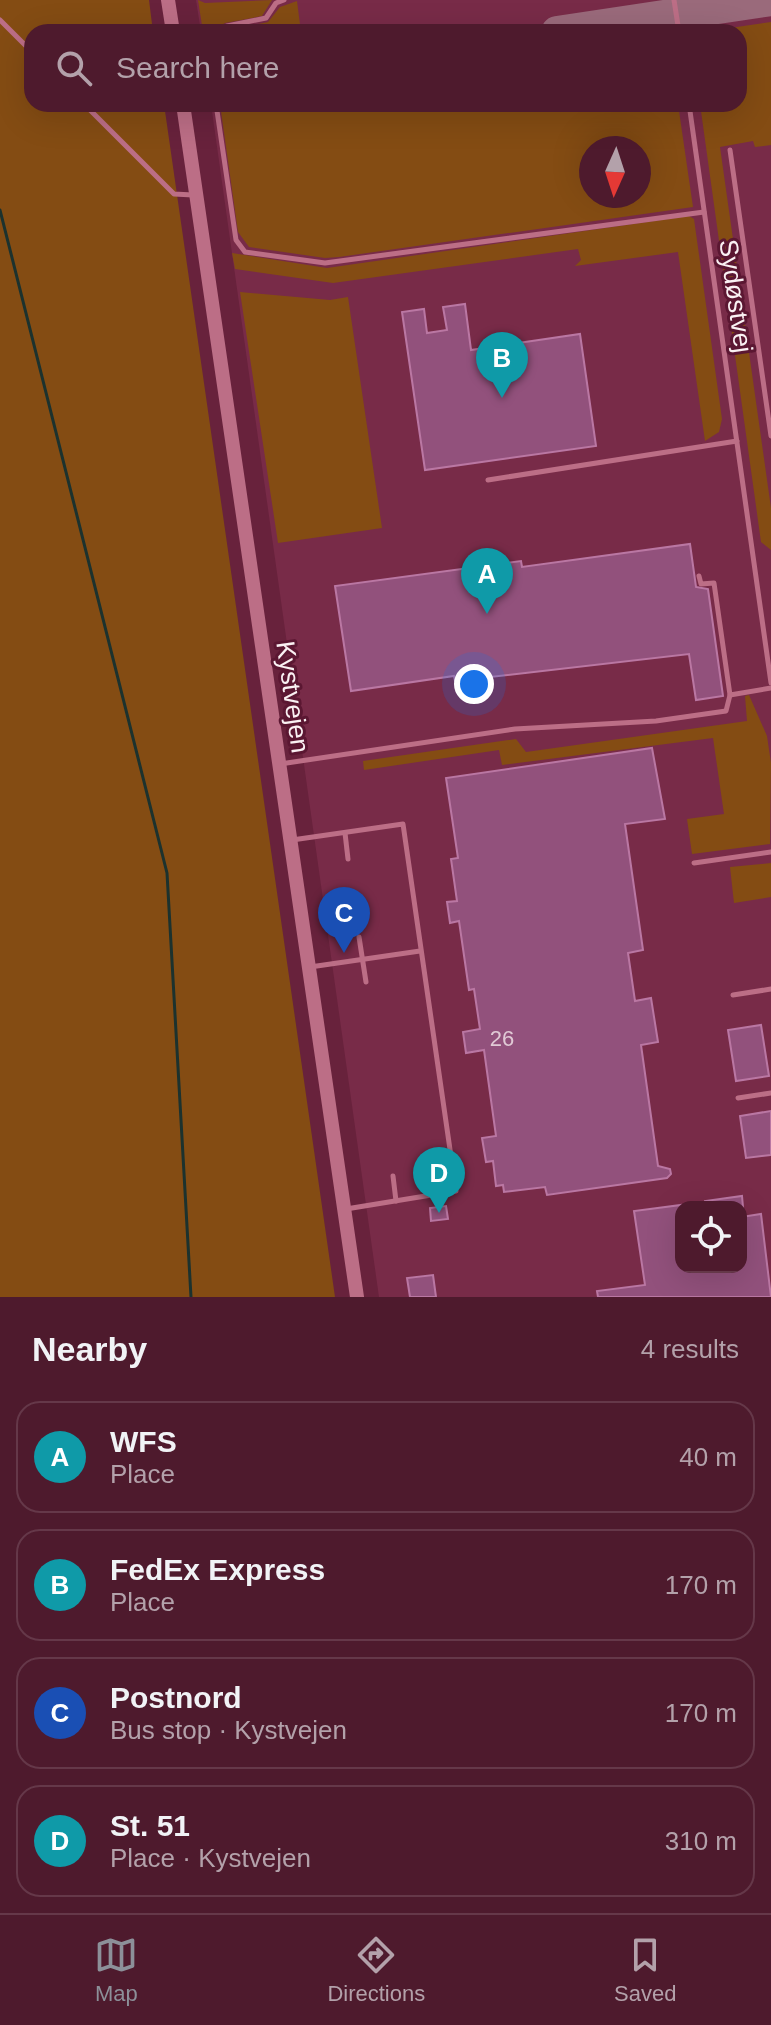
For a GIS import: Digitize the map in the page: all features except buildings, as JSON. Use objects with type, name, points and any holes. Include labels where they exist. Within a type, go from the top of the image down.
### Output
[{"type":"street","points":[[168,0],[172,24]]},
{"type":"street","name":"Kystvejen","points":[[184,112],[357,1297]]},
{"type":"lane","points":[[237,24],[266,18],[276,3],[284,0]]},
{"type":"lane","points":[[674,0],[678,24]]},
{"type":"lane","points":[[0,20],[24,44]]},
{"type":"lane","points":[[92,112],[174,194],[197,194]]},
{"type":"lane","points":[[217,112],[236,240],[245,252],[325,263],[704,212]]},
{"type":"lane","name":"Sydøstvej","points":[[690,112],[771,686]]},
{"type":"lane","points":[[730,150],[771,436]]},
{"type":"lane","points":[[488,480],[737,441]]},
{"type":"lane","points":[[279,765],[515,729],[656,721],[726,711],[730,695],[714,583],[701,584],[699,576]]},
{"type":"lane","points":[[730,695],[771,686]]},
{"type":"lane","points":[[290,840],[403,824],[456,1191],[345,1209]]},
{"type":"lane","points":[[345,833],[348,859]]},
{"type":"lane","points":[[694,863],[771,852]]},
{"type":"lane","points":[[359,937],[366,982]]},
{"type":"lane","points":[[309,967],[420,951]]},
{"type":"lane","points":[[733,995],[771,989]]},
{"type":"lane","points":[[738,1098],[771,1093]]},
{"type":"lane","points":[[393,1176],[396,1201]]},
{"type":"shaded area","points":[[0,0],[149,0],[152,24],[24,24],[24,112],[165,112],[335,1297],[0,1297]]},
{"type":"shaded area","points":[[196,0],[771,0],[771,1297],[379,1297],[212,112],[747,112],[747,24],[200,24]]},
{"type":"shaded area","points":[[198,0],[205,3],[272,0],[262,16],[224,24],[202,24]]},
{"type":"shaded area","points":[[297,1],[300,24],[259,24],[268,22],[280,7]]},
{"type":"shaded area","points":[[771,22],[771,145],[755,147],[753,141],[720,147],[771,508],[771,550],[761,542],[701,112],[747,112],[747,26]]},
{"type":"shaded area","points":[[221,112],[679,112],[693,207],[325,258],[249,247],[238,232]]},
{"type":"shaded area","points":[[689,216],[694,219],[722,419],[719,432],[705,441],[678,252],[575,266],[581,260],[578,249],[333,283],[235,269],[232,253],[327,268]]},
{"type":"shaded area","points":[[240,292],[330,300],[348,297],[382,528],[278,543]]},
{"type":"shaded area","points":[[749,695],[767,736],[771,763],[770,844],[692,854],[687,819],[724,814],[713,738],[502,765],[499,750],[364,770],[363,761],[516,739],[526,752],[747,721],[745,696]]},
{"type":"shaded area","points":[[771,863],[771,897],[734,903],[730,867]]},
{"type":"waterway","points":[[0,210],[167,873],[191,1297]]},
{"type":"taxiway","points":[[610,24],[771,0]]},
{"type":"place","name":"FedEx Express","points":[[502,398]]},
{"type":"place","name":"WFS","points":[[487,614]]},
{"type":"place","name":"Postnord","points":[[344,953]]},
{"type":"place","name":"St. 51","points":[[439,1213]]}]
